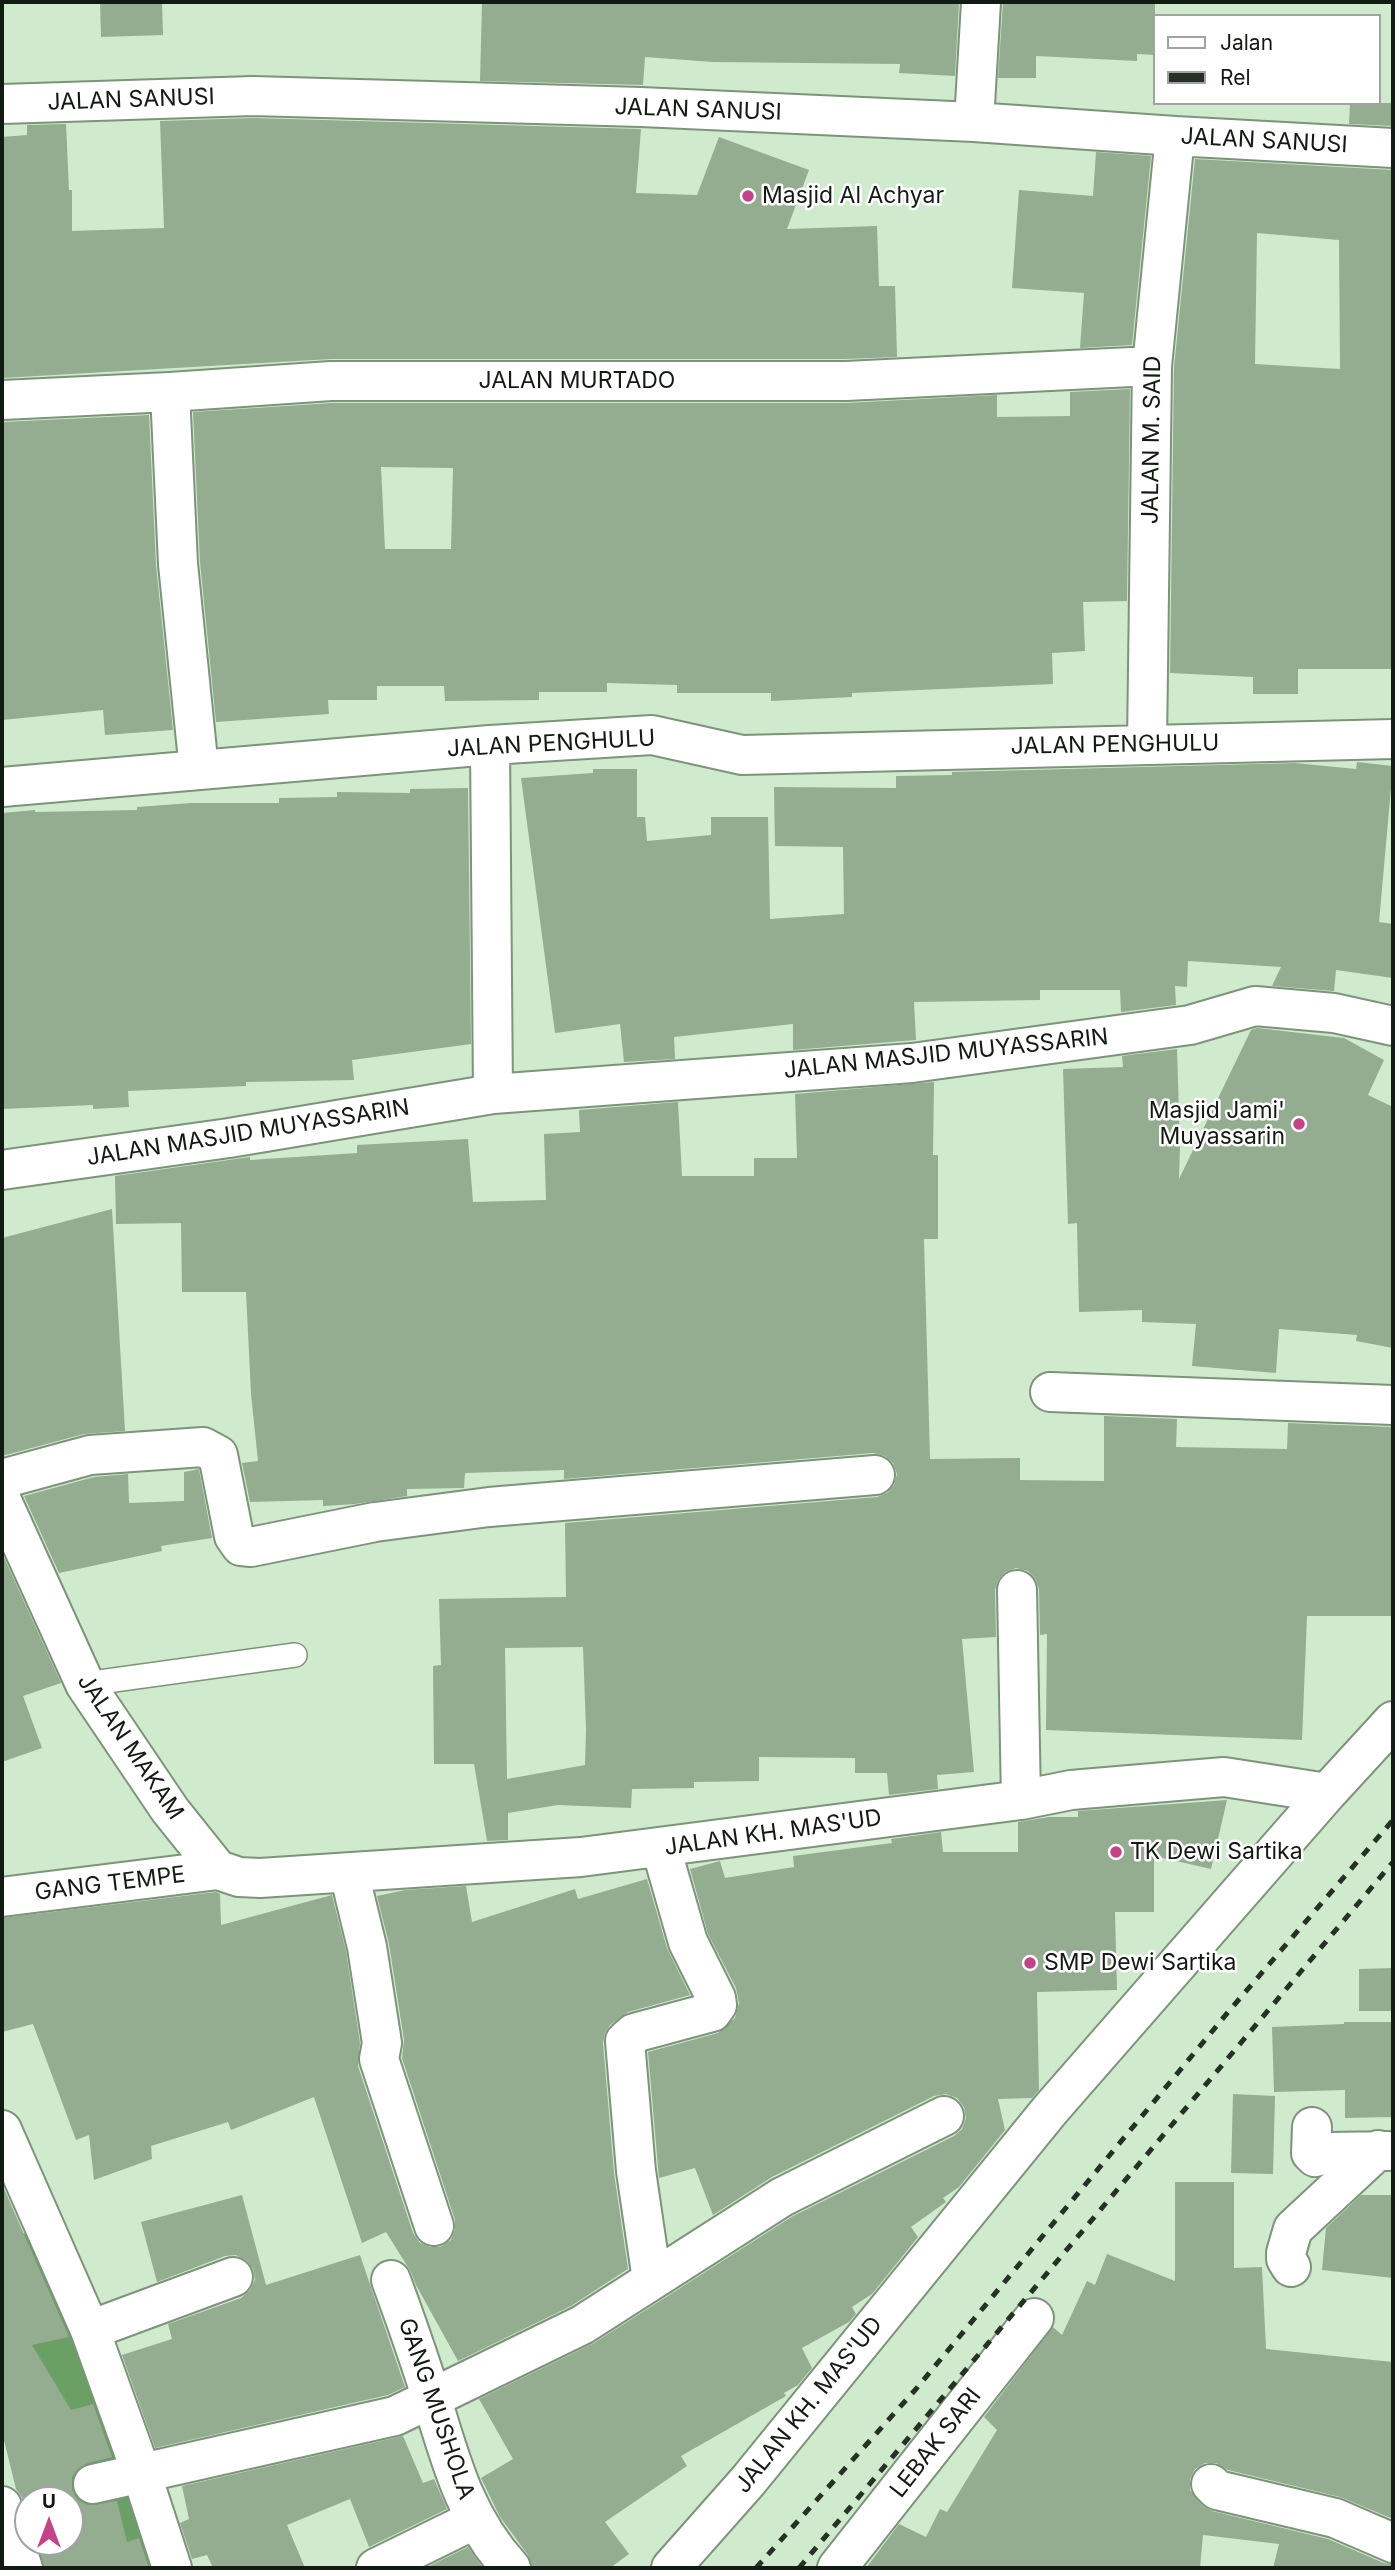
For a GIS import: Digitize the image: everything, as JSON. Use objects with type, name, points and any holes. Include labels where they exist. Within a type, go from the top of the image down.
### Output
[{"type":"street","points":[[974,122],[981,2]]},
{"type":"street","name":"JALAN SANUSI","points":[[2,104],[253,96],[641,107],[974,122],[1393,148]]},
{"type":"street","name":"JALAN M. SAID","points":[[1147,744],[1152,366],[1175,136]]},
{"type":"street","name":"JALAN MURTADO","points":[[2,400],[331,381],[846,381],[1152,366]]},
{"type":"street","points":[[170,392],[178,564],[200,770]]},
{"type":"street","name":"JALAN PENGHULU","points":[[2,787],[490,745],[652,735],[742,755],[1393,739]]},
{"type":"street","points":[[490,745],[493,1094]]},
{"type":"street","name":"JALAN MASJID MUYASSARIN","points":[[2,1170],[229,1138],[493,1094],[912,1063],[1190,1025],[1255,1006],[1334,1013],[1393,1026]]},
{"type":"street","points":[[1050,1392],[1393,1405]]},
{"type":"street","points":[[2,1479],[90,1455],[203,1447],[218,1455],[234,1536],[241,1546],[251,1547],[376,1522],[489,1507],[875,1475]]},
{"type":"street","name":"JALAN MAKAM","points":[[2,1501],[12,1552],[85,1684],[170,1810],[218,1870]]},
{"type":"street","points":[[1017,1590],[1021,1800]]},
{"type":"street","name":"JALAN KH. MAS'UD","points":[[671,2568],[748,2481],[1050,2110],[1393,1721]]},
{"type":"street","name":"JALAN KH. MAS'UD","points":[[218,1870],[239,1877],[260,1878],[581,1857],[1021,1800],[1071,1790],[1224,1777],[1327,1793]]},
{"type":"street","points":[[652,2280],[636,2171],[625,2040],[634,2033],[712,2012],[717,2005],[688,1942],[661,1848]]},
{"type":"street","name":"GANG TEMPE","points":[[2,1897],[218,1870]]},
{"type":"street","points":[[349,1873],[367,1948],[382,2043],[379,2059],[434,2226]]},
{"type":"street","points":[[119,2478],[395,2416],[582,2325],[782,2197],[944,2116]]},
{"type":"street","points":[[1312,2127],[1311,2153],[1315,2157],[1331,2152],[1386,2150]]},
{"type":"street","points":[[2,2130],[90,2330],[119,2478],[172,2568]]},
{"type":"street","points":[[1291,2267],[1286,2253],[1293,2229],[1386,2150]]},
{"type":"street","points":[[90,2330],[233,2277]]},
{"type":"street","name":"GANG MUSHOLA","points":[[391,2280],[413,2337],[459,2487],[500,2557],[511,2568]]},
{"type":"street","name":"LEBAK SARI","points":[[837,2568],[1034,2318]]},
{"type":"street","points":[[1211,2484],[1217,2490],[1335,2518],[1393,2543]]},
{"type":"street","points":[[2,2506],[23,2568]]},
{"type":"street","points":[[376,2568],[476,2519]]},
{"type":"lane","points":[[85,1684],[295,1655]]},
{"type":"building","points":[[100,2],[162,2],[163,35],[101,37]]},
{"type":"building","points":[[482,2],[959,2],[955,76],[899,73],[900,64],[713,62],[645,57],[643,85],[480,81]]},
{"type":"building","points":[[1003,2],[1155,2],[1154,55],[1137,54],[1137,61],[1036,56],[1036,78],[998,78]]},
{"type":"building","points":[[1393,103],[1393,126],[1349,124],[1350,105]]},
{"type":"building","points":[[253,118],[641,129],[636,193],[697,195],[719,137],[809,170],[787,229],[877,226],[879,286],[895,286],[897,357],[331,359],[2,378],[2,137],[27,135],[27,125],[66,124],[69,190],[72,190],[72,231],[164,228],[160,121]]},
{"type":"building","points":[[1096,152],[1151,156],[1132,345],[1080,348],[1084,293],[1012,288],[1019,190],[1093,196]]},
{"type":"building","points":[[1195,159],[1393,170],[1393,669],[1298,669],[1298,694],[1253,694],[1253,677],[1170,673],[1174,367]],"holes":[[[1257,233],[1339,240],[1340,369],[1255,364]]]},
{"type":"building","points":[[1130,389],[1127,601],[1083,602],[1085,651],[1052,653],[1053,684],[852,693],[852,697],[771,701],[771,693],[677,693],[677,685],[607,683],[607,692],[539,692],[539,700],[445,701],[444,686],[377,686],[377,700],[328,700],[329,714],[216,722],[200,562],[193,412],[332,403],[846,403],[997,395],[997,417],[1070,416],[1070,392]],"holes":[[[381,467],[453,468],[451,549],[385,549]]]},
{"type":"building","points":[[149,415],[156,565],[173,730],[105,735],[103,710],[2,720],[2,422]]},
{"type":"building","points":[[1357,762],[1393,766],[1379,922],[1393,924],[1393,978],[1336,970],[1334,991],[1272,986],[1281,967],[1188,961],[1187,987],[1175,986],[1176,1005],[1121,1012],[1120,990],[1040,990],[1040,1000],[914,1002],[916,1040],[793,1050],[793,1024],[674,1037],[675,1059],[624,1062],[620,1024],[555,1033],[521,778],[593,773],[593,769],[637,769],[637,817],[645,817],[647,841],[711,835],[711,817],[768,817],[770,919],[844,914],[843,847],[775,846],[774,787],[896,788],[896,776],[952,775],[952,772],[1295,763],[1356,769]]},
{"type":"building","points":[[468,788],[471,1044],[352,1060],[354,1080],[246,1082],[246,1086],[128,1091],[129,1107],[93,1109],[93,1105],[2,1109],[2,813],[35,810],[137,810],[137,807],[192,803],[279,803],[279,798],[337,797],[337,792],[410,793],[410,789]]},
{"type":"building","points":[[1257,1028],[1344,1038],[1384,1060],[1368,1095],[1393,1107],[1393,1348],[1356,1341],[1357,1335],[1279,1329],[1276,1373],[1192,1366],[1196,1324],[1142,1322],[1142,1310],[1079,1312],[1077,1223],[1068,1224],[1063,1069],[1123,1067],[1122,1056],[1177,1049],[1179,1179],[1251,1030]]},
{"type":"building","points":[[934,1082],[933,1155],[938,1155],[938,1239],[924,1239],[930,1459],[1020,1458],[1020,1480],[1104,1481],[1104,1416],[1177,1419],[1176,1447],[1287,1449],[1288,1423],[1393,1427],[1393,1616],[1307,1616],[1302,1740],[1046,1730],[1047,1634],[1040,1635],[1039,1589],[1035,1578],[1028,1571],[1016,1568],[1005,1572],[998,1580],[995,1590],[996,1637],[962,1639],[974,1772],[937,1775],[938,1789],[889,1795],[887,1773],[855,1773],[855,1758],[759,1757],[759,1781],[694,1782],[694,1788],[632,1789],[631,1808],[558,1805],[508,1813],[508,1840],[487,1841],[474,1764],[434,1764],[433,1666],[441,1665],[439,1599],[566,1597],[565,1523],[877,1497],[887,1493],[894,1485],[897,1474],[893,1463],[885,1456],[873,1453],[564,1479],[564,1470],[465,1473],[464,1488],[407,1489],[407,1496],[355,1504],[323,1506],[323,1500],[250,1502],[242,1463],[258,1461],[251,1394],[246,1292],[182,1292],[181,1223],[116,1224],[115,1176],[250,1157],[250,1160],[357,1153],[357,1145],[468,1139],[473,1202],[546,1200],[544,1134],[580,1132],[579,1110],[678,1102],[682,1176],[754,1176],[754,1158],[797,1158],[795,1094]],"holes":[[[583,1647],[585,1765],[507,1779],[505,1648]]]},
{"type":"building","points":[[112,1209],[125,1431],[84,1434],[2,1456],[2,1238]]},
{"type":"building","points":[[199,1469],[212,1538],[161,1546],[162,1551],[59,1573],[24,1496],[94,1477],[128,1474],[129,1503],[184,1501],[184,1472]]},
{"type":"building","points":[[2,1553],[61,1683],[23,1696],[42,1748],[2,1762]]},
{"type":"building","points":[[1227,1800],[1211,1869],[1154,1856],[1154,1912],[1115,1912],[1117,1990],[1037,1992],[1039,2090],[1032,2098],[998,2099],[1005,2130],[959,2187],[943,2198],[946,2202],[911,2227],[918,2237],[872,2294],[852,2307],[856,2314],[849,2322],[802,2348],[812,2368],[798,2385],[784,2393],[786,2396],[681,2456],[687,2466],[605,2522],[629,2554],[610,2568],[532,2568],[528,2555],[500,2517],[481,2478],[513,2459],[479,2399],[594,2343],[793,2216],[954,2136],[962,2129],[966,2118],[964,2107],[957,2098],[946,2094],[934,2096],[772,2177],[713,2215],[695,2168],[659,2178],[648,2052],[718,2033],[735,2018],[739,2003],[736,1988],[708,1934],[690,1869],[720,1861],[725,1878],[794,1867],[793,1856],[892,1843],[891,1839],[941,1832],[943,1852],[1018,1852],[1018,1822],[1049,1817],[1078,1817],[1078,1811]]},
{"type":"building","points":[[647,1879],[667,1948],[690,1995],[628,2012],[610,2025],[605,2033],[603,2043],[614,2173],[628,2269],[571,2306],[458,2361],[411,2272],[386,2232],[362,2243],[314,2097],[231,2130],[228,2122],[151,2146],[152,2159],[94,2180],[89,2135],[76,2140],[33,2024],[2,2032],[2,1918],[216,1892],[220,1894],[221,1925],[332,1895],[346,1951],[360,2043],[358,2066],[413,2233],[420,2243],[440,2247],[451,2240],[455,2220],[402,2058],[404,2040],[389,1944],[377,1896],[405,1890],[466,1886],[472,1922],[575,1889],[578,1899]]},
{"type":"building","points":[[1393,1968],[1393,2011],[1359,2011],[1359,1969]]},
{"type":"building","points":[[1392,2022],[1393,2117],[1345,2118],[1345,2090],[1274,2092],[1272,2027]]},
{"type":"building","points":[[1233,2094],[1275,2096],[1273,2174],[1231,2173]]},
{"type":"building","points":[[1175,2182],[1234,2182],[1234,2268],[1262,2267],[1266,2349],[1393,2362],[1393,2519],[1340,2497],[1228,2470],[1216,2463],[1205,2463],[1195,2469],[1190,2479],[1190,2490],[1202,2505],[1212,2511],[1328,2539],[1384,2563],[1393,2564],[1393,2568],[1273,2568],[1279,2544],[1203,2535],[1200,2568],[866,2568],[899,2524],[926,2537],[940,2509],[947,2512],[997,2430],[984,2417],[1053,2327],[1062,2335],[1087,2281],[1095,2285],[1107,2254],[1175,2281]]},
{"type":"building","points":[[2,2184],[69,2337],[32,2345],[71,2410],[93,2404],[112,2457],[79,2468],[72,2477],[72,2486],[15,2486],[2,2432]]},
{"type":"building","points":[[242,2195],[266,2285],[360,2255],[405,2387],[388,2395],[155,2448],[122,2355],[172,2339],[168,2324],[241,2298],[250,2290],[255,2280],[253,2269],[247,2261],[236,2255],[225,2256],[157,2282],[141,2222]]},
{"type":"building","points":[[1361,2195],[1393,2195],[1393,2278],[1322,2270],[1326,2228]]},
{"type":"building","points":[[403,2436],[423,2483],[434,2479],[447,2509],[369,2547],[350,2499],[287,2525],[305,2568],[213,2568],[207,2555],[192,2559],[180,2523],[189,2519],[182,2486]]},
{"type":"building","points":[[117,2501],[127,2542],[139,2538],[149,2568],[44,2568],[41,2556],[84,2556],[84,2503]]},
{"type":"building","points":[[468,2547],[483,2568],[425,2568]]},
{"type":"waterway","points":[[2,2266],[44,2347],[81,2405],[143,2568]]},
{"type":"railway","points":[[756,2568],[916,2389],[1229,2011],[1393,1820]]},
{"type":"railway","points":[[799,2568],[1393,1862]]},
{"type":"place","name":"Masjid Al Achyar","points":[[748,196]]},
{"type":"place","name":"Masjid Jami' Muyassarin","points":[[1299,1124]]},
{"type":"place","name":"TK Dewi Sartika","points":[[1116,1852]]},
{"type":"place","name":"SMP Dewi Sartika","points":[[1030,1963]]}]
